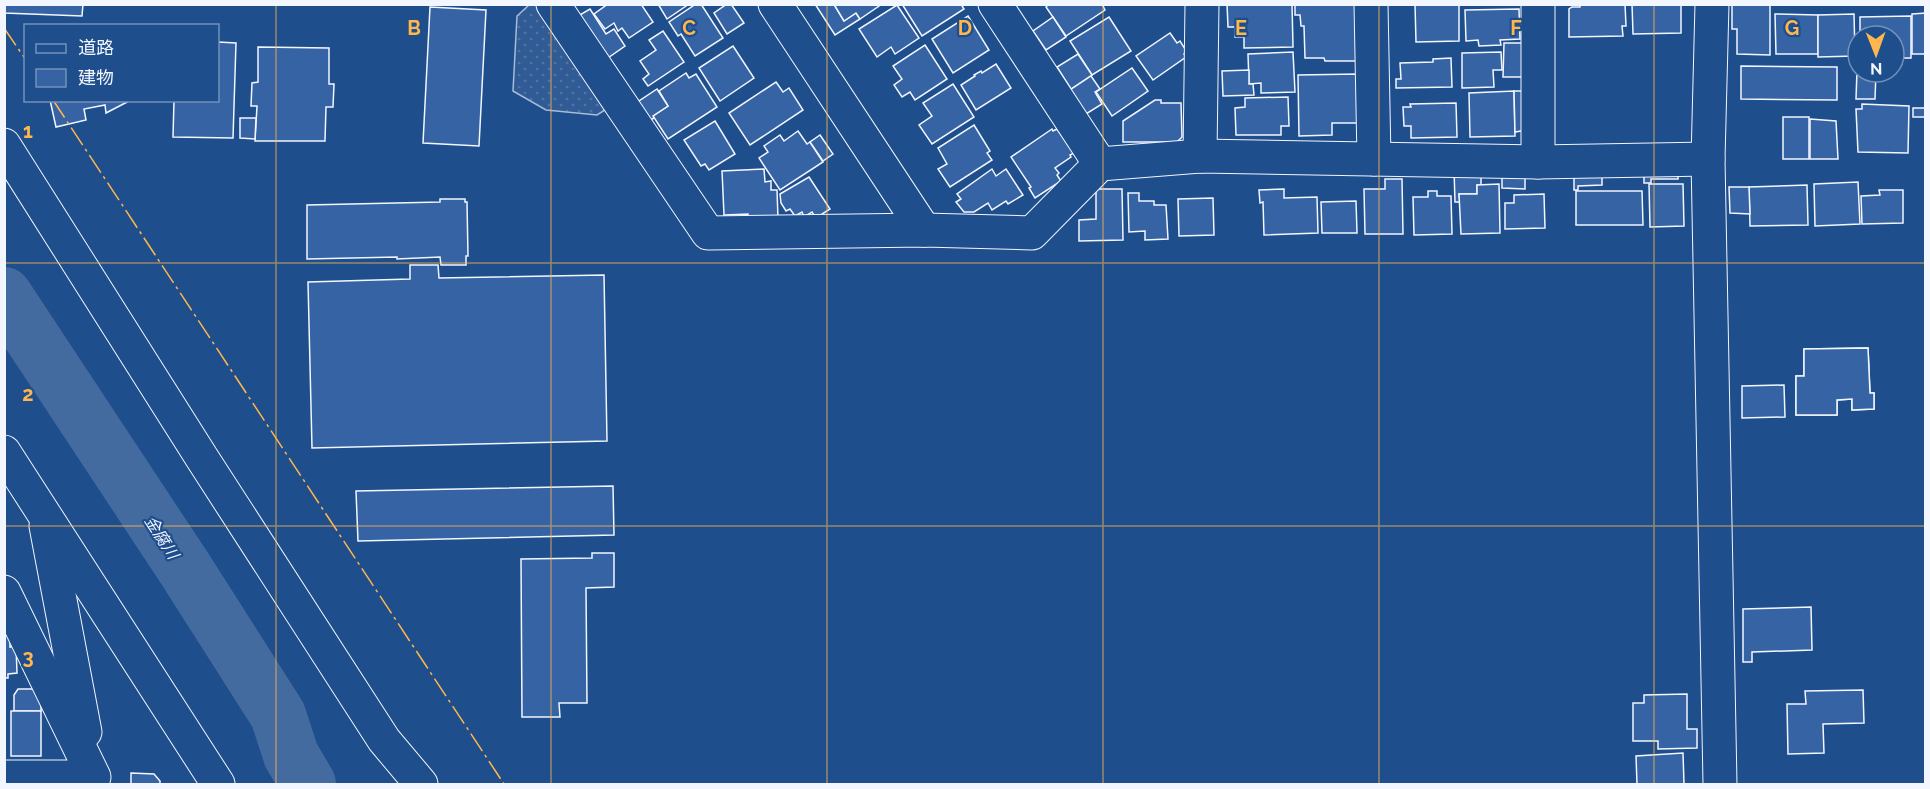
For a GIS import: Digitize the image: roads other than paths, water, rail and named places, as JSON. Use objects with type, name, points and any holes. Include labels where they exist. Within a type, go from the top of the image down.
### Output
[{"type":"street","points":[[554,4],[708,233],[924,230],[1032,233],[1100,164],[1200,156],[1538,162],[1708,159]]},
{"type":"street","points":[[775,4],[924,230]]},
{"type":"street","points":[[995,4],[1100,164]]},
{"type":"street","points":[[1200,156],[1202,4]]},
{"type":"street","points":[[1371,4],[1374,159]]},
{"type":"street","points":[[1538,4],[1538,162]]},
{"type":"street","points":[[1712,4],[1708,159],[1720,784]]},
{"type":"street","points":[[4,145],[384,740],[421,784]]},
{"type":"street","points":[[4,452],[218,784]]},
{"type":"street","points":[[43,510],[94,781]]},
{"type":"street","points":[[5,592],[94,781]]},
{"type":"street","points":[[4,777],[94,781]]},
{"type":"waterway","name":"金腐川","points":[[4,295],[185,569],[278,715],[291,755],[308,784]]}]
